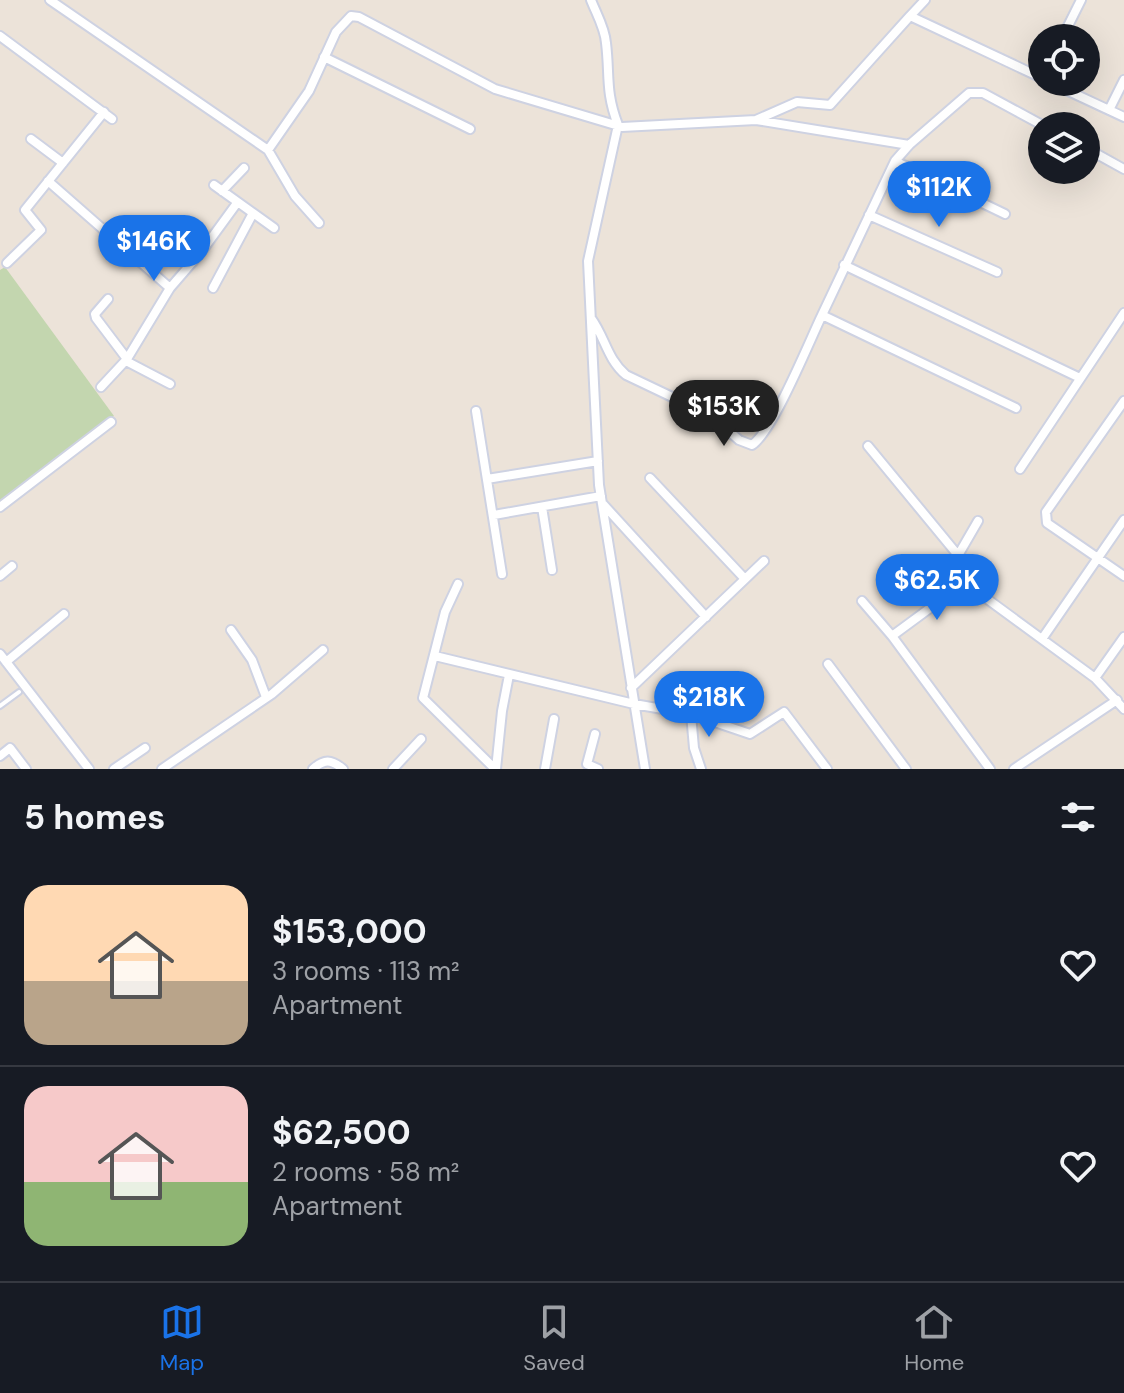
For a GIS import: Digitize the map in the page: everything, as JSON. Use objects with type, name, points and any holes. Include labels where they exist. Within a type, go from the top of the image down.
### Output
[{"type":"street","points":[[50,0],[268,150],[295,196],[319,223]]},
{"type":"street","points":[[591,0],[606,41],[606,79],[618,125],[588,261],[598,461],[601,499],[645,769]]},
{"type":"street","points":[[756,120],[797,102],[830,105],[925,0]]},
{"type":"street","points":[[1069,24],[1081,0]]},
{"type":"street","points":[[268,150],[309,91],[336,32],[351,16],[359,17],[495,89],[622,127],[756,120],[909,145]]},
{"type":"street","points":[[910,16],[1028,71]]},
{"type":"street","points":[[0,36],[112,119]]},
{"type":"street","points":[[324,57],[470,129]]},
{"type":"street","points":[[1109,110],[1124,80]]},
{"type":"street","points":[[591,317],[616,367],[626,375],[712,416],[739,440],[752,445],[762,435],[794,377],[895,161],[969,93],[983,93],[1028,117]]},
{"type":"street","points":[[1079,96],[1124,117]]},
{"type":"street","points":[[7,263],[41,230],[25,210],[104,112]]},
{"type":"street","points":[[31,139],[63,163]]},
{"type":"street","points":[[1100,156],[1124,169]]},
{"type":"street","points":[[895,161],[1005,214]]},
{"type":"street","points":[[222,191],[244,168]]},
{"type":"street","points":[[48,181],[170,288]]},
{"type":"street","points":[[214,185],[274,228]]},
{"type":"street","points":[[101,387],[126,360],[170,288],[237,203]]},
{"type":"street","points":[[213,288],[252,215]]},
{"type":"street","points":[[869,215],[997,272]]},
{"type":"street","points":[[844,265],[1080,378]]},
{"type":"street","points":[[108,299],[95,314],[96,318],[126,360],[170,384]]},
{"type":"street","points":[[1020,469],[1124,313]]},
{"type":"street","points":[[822,315],[1016,408]]},
{"type":"street","points":[[1124,401],[1046,512],[1047,523],[1124,576]]},
{"type":"street","points":[[476,411],[502,574]]},
{"type":"street","points":[[0,507],[111,422]]},
{"type":"street","points":[[868,446],[957,554]]},
{"type":"street","points":[[487,479],[598,461]]},
{"type":"street","points":[[650,478],[745,579]]},
{"type":"street","points":[[494,515],[601,499]]},
{"type":"street","points":[[601,499],[706,617]]},
{"type":"street","points":[[542,507],[552,570]]},
{"type":"street","points":[[1042,639],[1124,520]]},
{"type":"street","points":[[978,521],[949,571],[1095,678],[1124,709]]},
{"type":"street","points":[[631,688],[764,561]]},
{"type":"street","points":[[0,576],[12,566]]},
{"type":"street","points":[[892,636],[964,583]]},
{"type":"street","points":[[458,584],[447,606],[423,698],[495,769]]},
{"type":"street","points":[[862,601],[892,636],[990,769]]},
{"type":"street","points":[[6,662],[64,614]]},
{"type":"street","points":[[231,630],[252,660],[266,697]]},
{"type":"street","points":[[1095,678],[1124,637]]},
{"type":"street","points":[[162,769],[266,697],[323,650]]},
{"type":"street","points":[[0,654],[89,769]]},
{"type":"street","points":[[435,656],[634,704],[691,714],[750,734],[784,712],[827,769]]},
{"type":"street","points":[[828,664],[906,769]]},
{"type":"street","points":[[495,769],[509,675]]},
{"type":"street","points":[[1014,769],[1117,700]]},
{"type":"street","points":[[691,714],[694,748],[701,769]]},
{"type":"street","points":[[545,769],[554,719]]},
{"type":"street","points":[[595,734],[587,764],[598,769]]},
{"type":"street","points":[[393,769],[421,739]]},
{"type":"street","points":[[0,756],[10,748],[26,769]]},
{"type":"street","points":[[114,769],[145,748]]},
{"type":"street","points":[[313,769],[321,761],[328,760],[343,769]]},
{"type":"lane","points":[[0,706],[19,692]]},
{"type":"green space","points":[[5,267],[114,416],[0,503],[0,270]]}]
